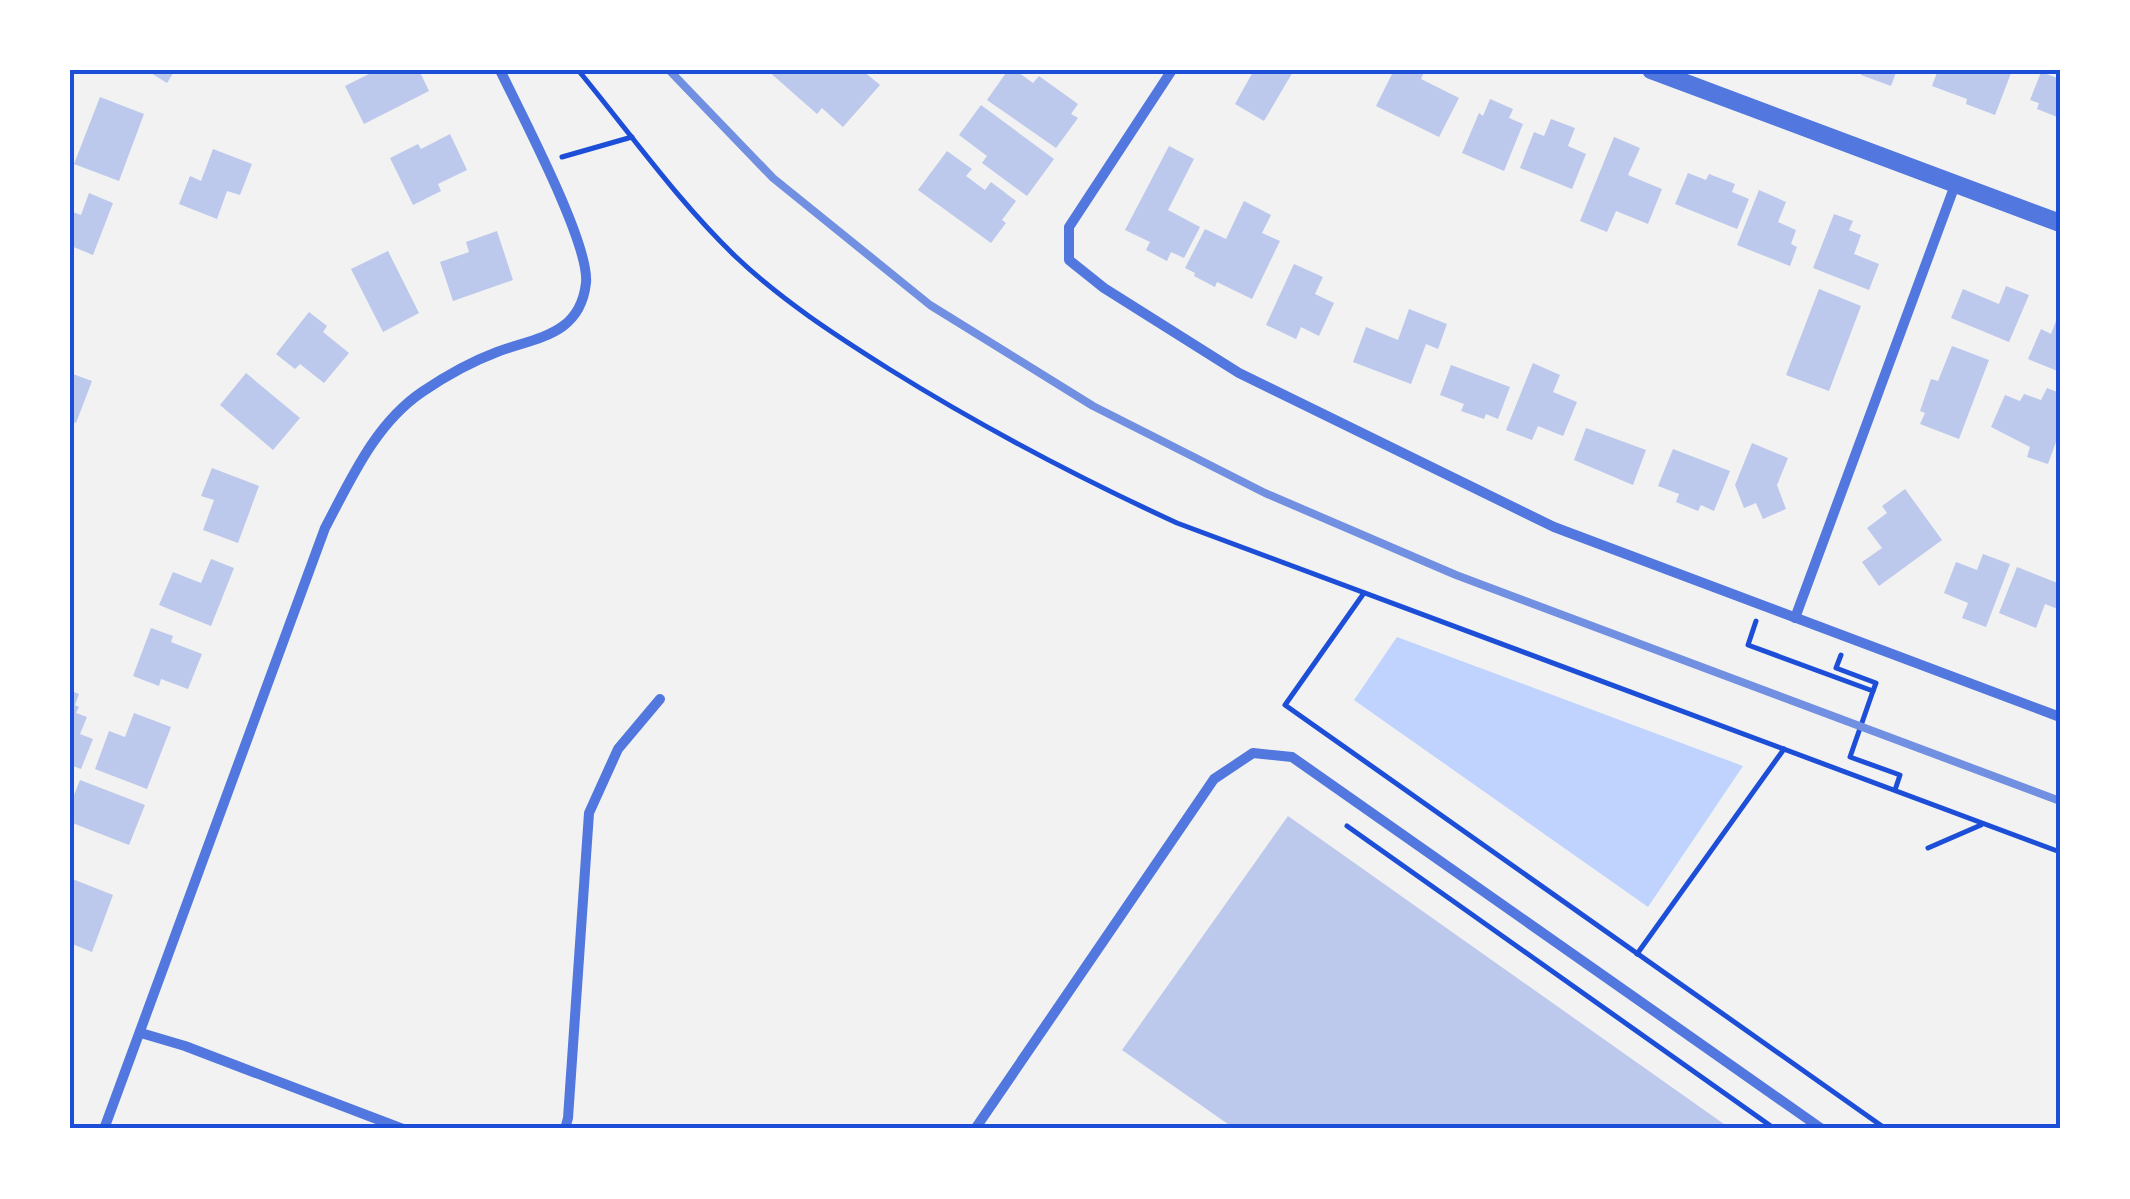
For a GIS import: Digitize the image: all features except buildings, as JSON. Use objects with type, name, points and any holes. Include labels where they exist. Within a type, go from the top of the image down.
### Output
[{"type":"street","points":[[104,1129],[325,528],[370,444],[420,392],[492,354],[555,333],[576,316],[586,280],[577,237],[500,70]]},
{"type":"street","points":[[1172,70],[1068,226],[1069,260],[1104,288],[1239,373],[1554,527],[2060,717]]},
{"type":"street","points":[[1651,70],[2060,223]]},
{"type":"street","points":[[1795,618],[1955,185]]},
{"type":"street","points":[[565,1129],[589,813],[618,749],[660,698]]},
{"type":"street","points":[[975,1129],[1214,779],[1253,753],[1292,757],[1822,1129]]},
{"type":"street","points":[[141,1033],[404,1129]]},
{"type":"path","points":[[578,70],[736,258],[800,310],[1037,457],[1177,523],[2060,852]]},
{"type":"path","points":[[543,163],[632,138]]},
{"type":"path","points":[[1364,593],[1285,705],[1886,1129]]},
{"type":"path","points":[[1762,605],[1748,645],[1873,691]]},
{"type":"path","points":[[1841,655],[1836,668],[1876,682],[1850,757],[1900,776],[1895,790]]},
{"type":"path","points":[[1637,954],[1784,749]]},
{"type":"path","points":[[1928,848],[1984,824]]},
{"type":"path","points":[[1347,826],[1774,1129]]},
{"type":"water","points":[[1397,637],[1743,766],[1648,907],[1354,700]]},
{"type":"railway","points":[[669,70],[773,178],[930,305],[1093,406],[1265,493],[1456,575],[2060,801]]}]
